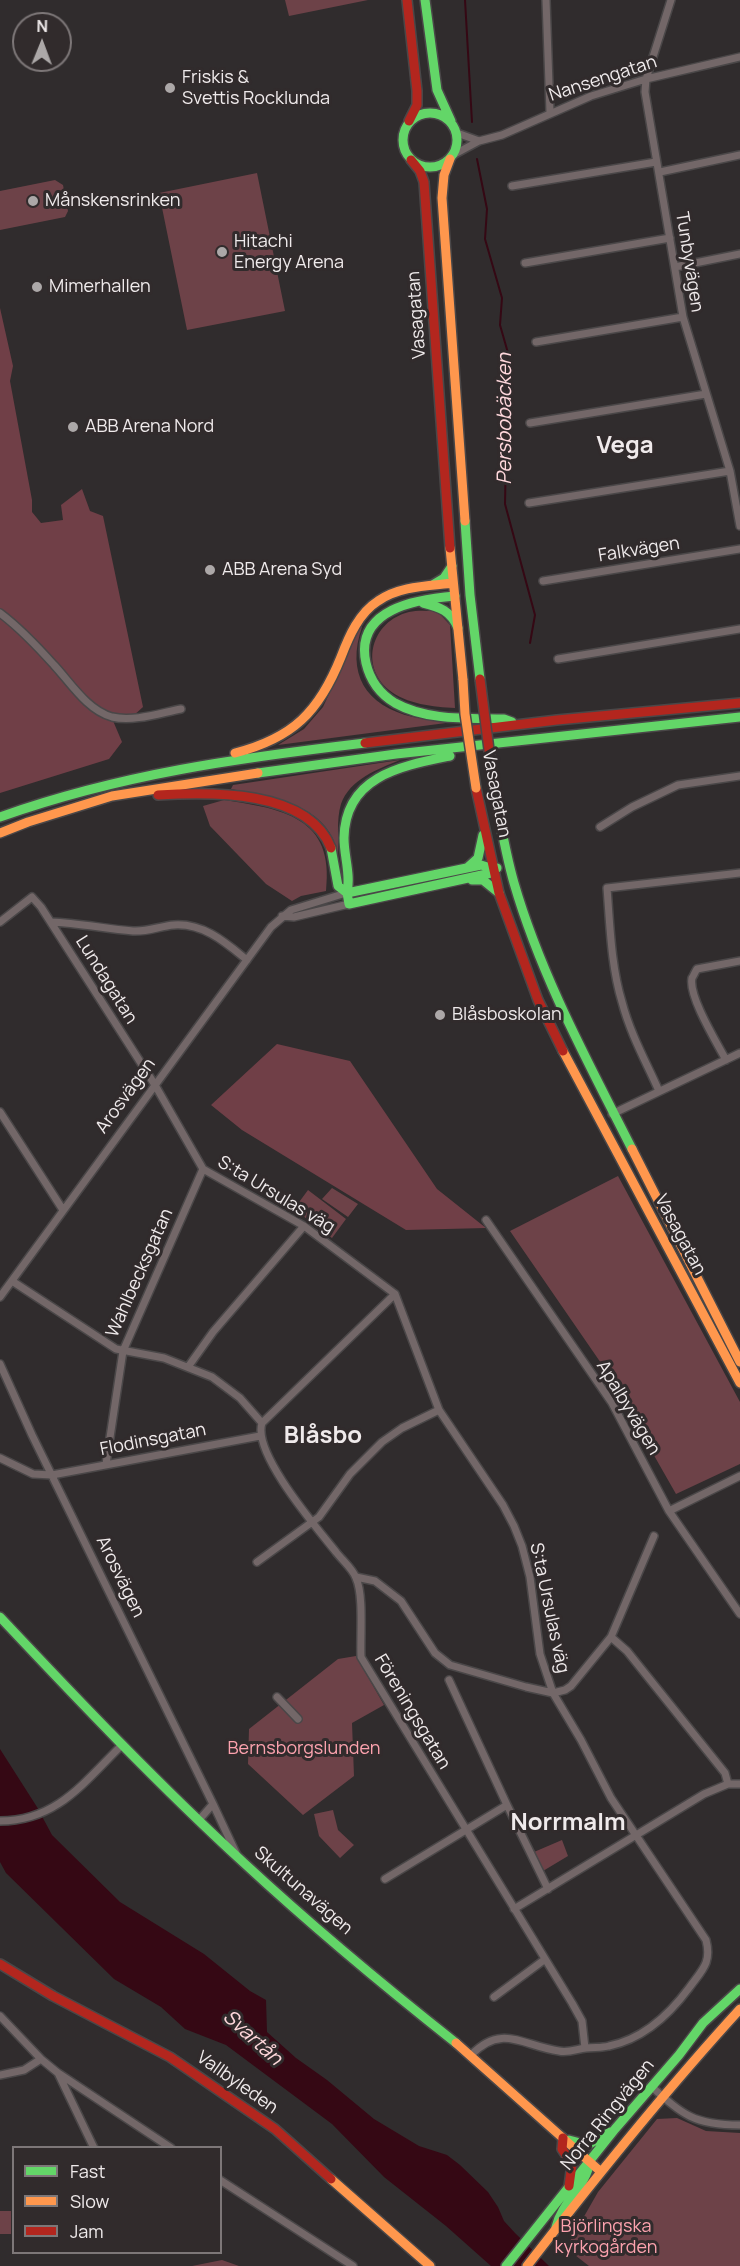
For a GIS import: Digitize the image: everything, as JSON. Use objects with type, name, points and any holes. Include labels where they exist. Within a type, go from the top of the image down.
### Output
[{"type":"main road","points":[[407,0],[414,47],[417,105],[404,132],[403,142],[405,152],[411,159],[431,168],[441,165],[452,157],[458,143],[457,133],[437,90],[425,0]]},
{"type":"main road","points":[[408,124],[418,116],[430,113],[442,116],[452,124]]},
{"type":"main road","name":"Vasagatan","points":[[452,157],[444,175],[442,198],[470,595],[494,789],[508,866],[527,924],[562,1012],[740,1362]]},
{"type":"main road","name":"Vasagatan","points":[[411,159],[420,171],[424,182],[454,596],[463,680],[476,788],[499,893],[538,1000],[740,1383]]},
{"type":"main road","points":[[433,585],[444,578],[452,566]]},
{"type":"main road","points":[[206,762],[263,745],[294,730],[314,710],[326,692],[354,628],[372,605],[399,591],[470,581]]},
{"type":"main road","points":[[470,595],[417,600],[387,612],[371,627],[365,643],[364,656],[370,676],[376,687],[392,701],[416,711],[453,717],[504,719],[522,724]]},
{"type":"main road","points":[[417,600],[445,608],[454,617],[458,628]]},
{"type":"main road","points":[[0,817],[93,786],[206,762],[522,724],[740,703]]},
{"type":"main road","points":[[180,790],[208,780],[396,754],[740,717]]},
{"type":"main road","points":[[349,904],[347,893],[350,884],[344,840],[346,820],[351,805],[363,788],[374,778],[395,769],[501,743]]},
{"type":"main road","points":[[0,833],[112,796],[180,790],[236,796],[280,806],[314,824],[328,842],[338,886],[347,893]]},
{"type":"main road","points":[[465,869],[478,858],[484,827]]},
{"type":"main road","name":"Arosvägen","points":[[347,893],[481,865],[494,869],[508,866]]},
{"type":"main road","name":"Arosvägen","points":[[349,904],[491,873],[494,869]]},
{"type":"main road","points":[[458,880],[483,880],[499,893]]},
{"type":"main road","points":[[600,1119],[612,1114]]},
{"type":"main road","name":"Skultunavägen","points":[[0,1617],[122,1745],[238,1858],[402,2000],[471,2055],[601,2172]]},
{"type":"main road","name":"Vallbyleden","points":[[0,1964],[53,1996],[170,2057],[226,2094],[275,2129],[430,2266]]},
{"type":"main road","name":"Norra Ringvägen","points":[[508,2263],[703,2023],[740,1989]]},
{"type":"main road","name":"Norra Ringvägen","points":[[527,2266],[663,2097],[740,2009]]},
{"type":"main road","points":[[568,2189],[572,2164],[562,2149],[563,2138],[588,2145],[615,2129]]},
{"type":"main road","points":[[555,2229],[557,2217],[590,2174],[590,2161]]},
{"type":"main road","points":[[500,2266],[504,2261],[508,2263]]},
{"type":"street","points":[[546,0],[550,112]]},
{"type":"street","name":"Tunbyvägen","points":[[671,0],[646,79],[645,92],[656,162],[660,171],[682,317],[730,471],[740,526]]},
{"type":"street","name":"Nansengatan","points":[[452,157],[479,141],[502,135],[550,112],[591,96],[646,79],[740,57]]},
{"type":"street","points":[[457,133],[479,141]]},
{"type":"street","points":[[660,171],[740,155]]},
{"type":"street","points":[[512,186],[656,162]]},
{"type":"street","points":[[525,264],[670,238]]},
{"type":"street","points":[[675,267],[740,254]]},
{"type":"street","points":[[536,342],[682,317]]},
{"type":"street","points":[[530,423],[706,393]]},
{"type":"street","points":[[529,503],[730,471]]},
{"type":"street","name":"Falkvägen","points":[[543,581],[740,549]]},
{"type":"street","points":[[0,613],[26,636],[99,711],[114,717],[126,718],[182,709]]},
{"type":"street","points":[[558,658],[740,629]]},
{"type":"street","points":[[600,827],[632,807],[678,785],[740,776]]},
{"type":"street","points":[[659,1091],[633,1035],[621,1001],[612,945],[607,888],[740,873]]},
{"type":"street","name":"Arosvägen","points":[[0,1297],[271,927],[291,910],[347,893]]},
{"type":"street","name":"Lundagatan","points":[[0,922],[32,897],[51,922],[154,1085]]},
{"type":"street","name":"Arosvägen","points":[[282,916],[294,917],[349,904]]},
{"type":"street","points":[[51,922],[137,931],[174,925],[190,926],[208,932],[247,960]]},
{"type":"street","points":[[726,1060],[702,1016],[692,977],[697,969],[740,961]]},
{"type":"street","points":[[612,1114],[740,1053]]},
{"type":"street","name":"S:ta Ursulas väg","points":[[154,1085],[203,1168],[304,1226],[395,1294],[439,1410],[504,1505],[514,1526],[530,1577],[540,1654],[553,1693],[611,1798],[700,1929],[709,1951],[708,1962],[675,2006],[657,2024],[621,2042],[571,2052],[502,2038],[483,2043],[471,2055]]},
{"type":"street","points":[[0,1112],[63,1210]]},
{"type":"street","name":"Wahlbecksgatan","points":[[106,1464],[123,1351],[203,1168]]},
{"type":"street","name":"Apalbyvägen","points":[[486,1220],[612,1403],[669,1511],[740,1614]]},
{"type":"street","points":[[188,1367],[213,1332],[304,1226]]},
{"type":"street","points":[[12,1281],[116,1349],[143,1353],[212,1377],[240,1398],[262,1423]]},
{"type":"street","points":[[395,1294],[262,1423],[260,1436],[267,1456],[313,1522],[356,1577],[375,1581],[401,1601],[435,1653],[450,1665],[526,1688],[553,1693],[565,1690],[571,1686],[611,1637],[654,1536]]},
{"type":"street","name":"Arosvägen","points":[[0,1364],[238,1858]]},
{"type":"street","points":[[257,1562],[318,1518],[350,1474],[382,1442],[402,1428],[439,1410]]},
{"type":"street","name":"Flodinsgatan","points":[[52,1475],[260,1436]]},
{"type":"street","points":[[0,1458],[33,1474],[52,1475]]},
{"type":"street","points":[[669,1511],[740,1476]]},
{"type":"street","name":"Föreningsgatan","points":[[356,1577],[359,1592],[361,1657],[582,2022],[585,2048]]},
{"type":"street","points":[[611,1637],[627,1651],[725,1773],[728,1784]]},
{"type":"street","points":[[449,1680],[548,1889]]},
{"type":"street","points":[[277,1697],[298,1719]]},
{"type":"street","points":[[0,1821],[20,1820],[49,1812],[122,1745]]},
{"type":"street","points":[[514,1909],[704,1794],[728,1784],[740,1784]]},
{"type":"street","points":[[199,1820],[213,1804]]},
{"type":"street","points":[[385,1879],[507,1805]]},
{"type":"street","points":[[494,1997],[544,1959]]},
{"type":"street","points":[[0,2016],[41,2059],[58,2073],[168,2146]]},
{"type":"street","points":[[0,2075],[24,2070],[41,2059]]},
{"type":"street","points":[[58,2073],[93,2146]]},
{"type":"street","points":[[651,2086],[686,2116],[700,2122],[740,2125]]},
{"type":"street","points":[[222,2181],[353,2266]]},
{"type":"green space","points":[[285,0],[368,0],[289,16]]},
{"type":"green space","name":"Hitachi Energy Arena","points":[[257,173],[285,311],[187,330],[159,193]]},
{"type":"green space","name":"Månskensrinken","points":[[55,180],[63,185],[68,211],[65,217],[0,230],[0,191]]},
{"type":"green space","points":[[437,611],[450,625],[455,708],[429,706],[404,699],[389,690],[374,669],[372,657],[374,645],[386,624],[409,612]]},
{"type":"green space","points":[[362,627],[356,659],[358,673],[372,696],[396,712],[413,717],[446,721],[446,723],[278,745],[304,729],[323,707]]},
{"type":"green space","points":[[400,760],[358,781],[345,795],[339,817],[338,857],[333,839],[315,817],[274,798],[231,789],[233,785]]},
{"type":"green space","points":[[224,800],[285,813],[300,821],[313,832],[322,847],[327,866],[326,891],[301,896],[292,901],[266,884],[210,826],[203,806]]},
{"type":"green space","points":[[618,1176],[740,1402],[740,1464],[676,1494],[603,1366],[510,1231]]},
{"type":"green space","points":[[332,1188],[358,1204],[348,1217],[322,1199]]},
{"type":"green space","points":[[308,1190],[346,1219],[332,1238],[294,1209]]},
{"type":"green space","name":"Bernsborgslunden","points":[[356,1656],[384,1705],[352,1723],[354,1776],[303,1815],[248,1764],[249,1729],[338,1659]]},
{"type":"green space","points":[[333,1810],[338,1830],[354,1845],[340,1858],[319,1836],[314,1814]]},
{"type":"green space","points":[[562,1840],[568,1856],[543,1871],[534,1852]]},
{"type":"green space","name":"Björlingska kyrkogården","points":[[677,2118],[706,2131],[740,2133],[740,2266],[589,2266],[566,2248],[598,2192],[657,2119]]},
{"type":"green space","points":[[0,2211],[11,2211],[11,2234],[0,2234]]},
{"type":"green space","points":[[222,2260],[239,2266],[192,2266]]},
{"type":"shaded area","points":[[0,308],[13,366],[10,381],[32,500],[32,512],[41,523],[63,520],[61,505],[82,489],[90,511],[103,516],[143,707],[132,717],[111,716],[122,742],[109,759],[0,793]]},
{"type":"shaded area","points":[[277,1044],[350,1061],[437,1189],[486,1228],[406,1230],[242,1130],[211,1105]]},
{"type":"water","name":"Svartån","points":[[0,1749],[52,1835],[120,1902],[204,1954],[250,1991],[266,2000],[267,2032],[296,2058],[374,2119],[419,2146],[447,2155],[460,2165],[488,2192],[504,2221],[549,2266],[491,2266],[446,2226],[384,2177],[332,2124],[226,2045],[185,2029],[161,2007],[114,1979],[6,1873],[0,1862]]},
{"type":"waterway","name":"Persbobäcken","points":[[465,0],[472,122]]},
{"type":"waterway","name":"Persbobäcken","points":[[477,159],[487,209],[485,239],[502,298],[500,325],[508,353],[505,504],[535,615],[530,643]]},
{"type":"traffic: fast","points":[[425,0],[437,90],[451,121]]},
{"type":"traffic: fast","points":[[425,113],[435,113],[445,117],[453,125],[457,140],[453,155],[445,163],[435,167],[425,167],[415,163],[407,155],[403,145],[403,135],[407,125],[415,117],[425,113]]},
{"type":"traffic: fast","points":[[465,521],[470,595],[480,679]]},
{"type":"traffic: fast","points":[[434,584],[444,578],[452,566]]},
{"type":"traffic: fast","points":[[455,596],[407,604],[379,619],[370,630],[365,645],[366,663],[370,675],[385,695],[407,709],[434,716],[504,719],[512,722]]},
{"type":"traffic: fast","points":[[423,603],[444,611],[452,617],[458,628]]},
{"type":"traffic: fast","points":[[258,773],[396,754],[740,717]]},
{"type":"traffic: fast","points":[[0,817],[90,789],[135,779],[226,762],[365,743]]},
{"type":"traffic: fast","points":[[331,848],[338,886],[347,893],[344,838],[347,817],[354,800],[365,787],[379,777],[413,764],[450,756]]},
{"type":"traffic: fast","points":[[494,789],[511,871],[538,952],[582,1051],[632,1149]]},
{"type":"traffic: fast","points":[[468,867],[478,858],[483,835]]},
{"type":"traffic: fast","points":[[494,869],[481,865],[347,893],[349,904],[491,873],[497,868]]},
{"type":"traffic: fast","points":[[472,880],[483,880],[499,893]]},
{"type":"traffic: fast","points":[[0,1617],[120,1742],[212,1833],[322,1933],[456,2043]]},
{"type":"traffic: fast","points":[[506,2266],[703,2023],[740,1989]]},
{"type":"traffic: fast","points":[[569,2140],[588,2145],[610,2132]]},
{"type":"traffic: fast","points":[[556,2227],[563,2210],[584,2179],[590,2161]]},
{"type":"traffic: slow","points":[[450,159],[444,175],[442,198],[465,521]]},
{"type":"traffic: slow","points":[[450,548],[463,680]]},
{"type":"traffic: slow","points":[[235,753],[255,747],[288,731],[313,708],[333,676],[355,626],[371,606],[395,592],[453,583]]},
{"type":"traffic: slow","points":[[463,680],[465,714],[476,788]]},
{"type":"traffic: slow","points":[[0,833],[112,796],[258,773]]},
{"type":"traffic: slow","points":[[563,1051],[740,1383]]},
{"type":"traffic: slow","points":[[632,1149],[740,1362]]},
{"type":"traffic: slow","points":[[527,2266],[631,2135],[740,2009]]},
{"type":"traffic: slow","points":[[456,2043],[601,2172]]},
{"type":"traffic: slow","points":[[331,2179],[430,2266]]},
{"type":"traffic: jam","points":[[407,0],[417,91],[417,105],[409,121]]},
{"type":"traffic: jam","points":[[411,160],[420,171],[424,182],[450,548]]},
{"type":"traffic: jam","points":[[480,679],[494,789]]},
{"type":"traffic: jam","points":[[365,743],[557,720],[740,703]]},
{"type":"traffic: jam","points":[[476,788],[499,893],[538,1000],[563,1051]]},
{"type":"traffic: jam","points":[[158,795],[229,795],[255,798],[280,805],[301,814],[319,829],[331,848]]},
{"type":"traffic: jam","points":[[0,1964],[53,1996],[170,2057],[275,2129],[331,2179]]},
{"type":"traffic: jam","points":[[563,2138],[562,2149],[572,2164],[569,2186]]},
{"type":"place","name":"Friskis & Svettis Rocklunda","points":[[170,88]]},
{"type":"place","name":"Månskensrinken","points":[[33,201]]},
{"type":"place","name":"Hitachi Energy Arena","points":[[222,252]]},
{"type":"place","name":"Mimerhallen","points":[[37,287]]},
{"type":"place","name":"ABB Arena Nord","points":[[73,427]]},
{"type":"place","name":"ABB Arena Syd","points":[[210,570]]},
{"type":"place","name":"Blåsboskolan","points":[[440,1015]]},
{"type":"district","name":"Vega","points":[[625,446]]},
{"type":"district","name":"Blåsbo","points":[[323,1436]]},
{"type":"district","name":"Norrmalm","points":[[568,1823]]}]
